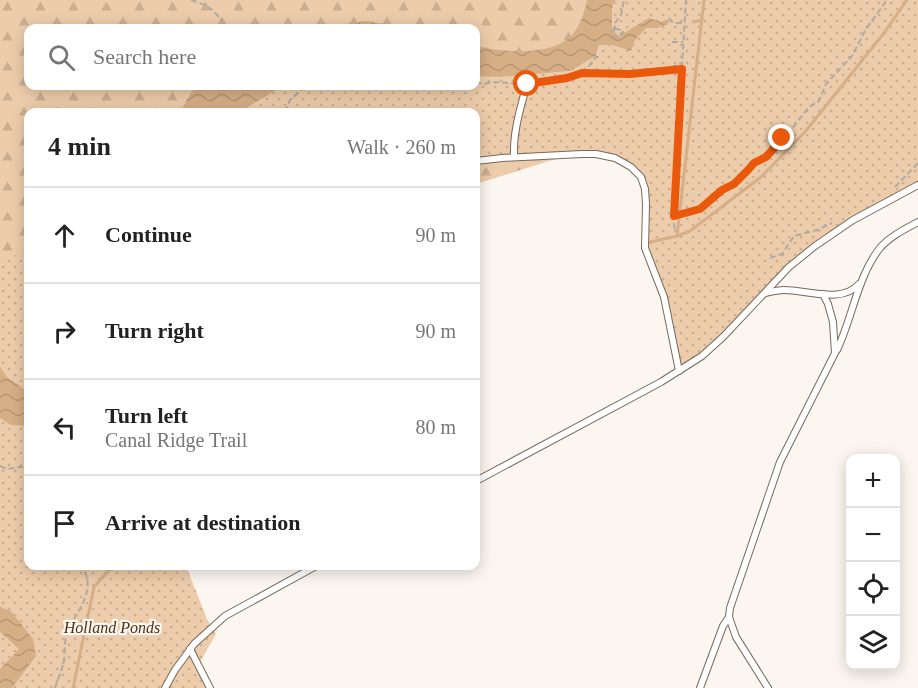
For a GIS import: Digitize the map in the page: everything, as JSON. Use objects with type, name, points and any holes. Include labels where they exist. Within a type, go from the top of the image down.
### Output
[{"type":"lane","points":[[514,157],[517,119],[526,88]]},
{"type":"lane","points":[[480,161],[596,154],[615,158],[631,167],[641,177],[646,204],[645,248],[664,297],[679,371]]},
{"type":"lane","points":[[480,479],[661,382],[702,356],[789,267],[814,246],[853,220],[918,186]]},
{"type":"lane","points":[[768,688],[736,637],[729,617],[730,608],[780,462],[843,337],[853,303],[870,262],[881,246],[918,222]]},
{"type":"lane","points":[[765,293],[784,290],[832,296],[855,288],[863,279]]},
{"type":"lane","points":[[823,294],[833,322],[835,353]]},
{"type":"lane","points":[[165,688],[194,644],[225,616],[309,570]]},
{"type":"lane","points":[[700,688],[723,626],[729,617]]},
{"type":"lane","points":[[190,649],[210,688]]},
{"type":"path","points":[[191,0],[213,9],[222,21]]},
{"type":"path","points":[[615,29],[624,0]]},
{"type":"path","points":[[675,229],[686,0]]},
{"type":"path","points":[[674,216],[700,209],[722,190],[734,184],[754,163],[766,157],[790,132],[809,107],[819,101],[826,84],[852,56],[887,0]]},
{"type":"path","points":[[669,18],[673,23],[684,24]]},
{"type":"path","points":[[672,42],[683,42]]},
{"type":"path","points":[[582,73],[600,55]]},
{"type":"path","points":[[665,70],[682,63]]},
{"type":"path","points":[[480,83],[496,82],[526,88],[582,73],[630,74],[682,69]]},
{"type":"path","points":[[287,108],[290,100],[301,90]]},
{"type":"path","points":[[0,466],[7,469],[24,467]]},
{"type":"path","points":[[55,688],[63,665],[66,636],[88,589],[85,570]]},
{"type":"green space","points":[[0,0],[599,0],[558,63],[622,138],[480,183],[480,108],[24,108],[24,570],[27,570],[0,688]]},
{"type":"green space","points":[[616,0],[918,0],[918,183],[815,243],[722,336],[680,368],[666,296],[647,248],[648,189],[628,161],[615,155],[480,160],[480,108],[246,108],[275,90],[480,90],[480,77],[568,71],[597,55]]},
{"type":"green space","name":"Holland Ponds","points":[[24,250],[24,570],[188,570],[207,619],[216,634],[200,662],[213,688],[0,688],[0,265]]},
{"type":"water","points":[[587,0],[616,0],[612,9],[612,29],[619,36],[649,18],[661,22],[668,19],[668,24],[657,28],[646,28],[635,40],[631,51],[613,45],[599,45],[596,56],[569,71],[498,77],[480,76],[480,47],[513,51],[552,47],[572,35]]},
{"type":"water","points":[[366,21],[385,24],[345,24]]},
{"type":"water","points":[[276,90],[246,108],[182,108],[192,91]]},
{"type":"water","points":[[0,367],[7,377],[24,389],[24,426],[11,425],[0,418]]},
{"type":"water","points":[[0,607],[11,611],[33,639],[36,656],[12,688],[0,688],[0,669],[19,649],[0,632]]},
{"type":"waterway","points":[[677,236],[704,0]]},
{"type":"waterway","points":[[650,242],[690,231],[761,177],[805,132],[884,33],[907,0]]},
{"type":"waterway","points":[[694,22],[702,20]]},
{"type":"waterway","points":[[73,688],[94,587],[109,570]]},
{"type":"route","points":[[527,84],[567,78],[582,73],[630,74],[682,69],[674,216],[700,209],[722,190],[734,184],[754,163],[766,157],[782,138]]}]
